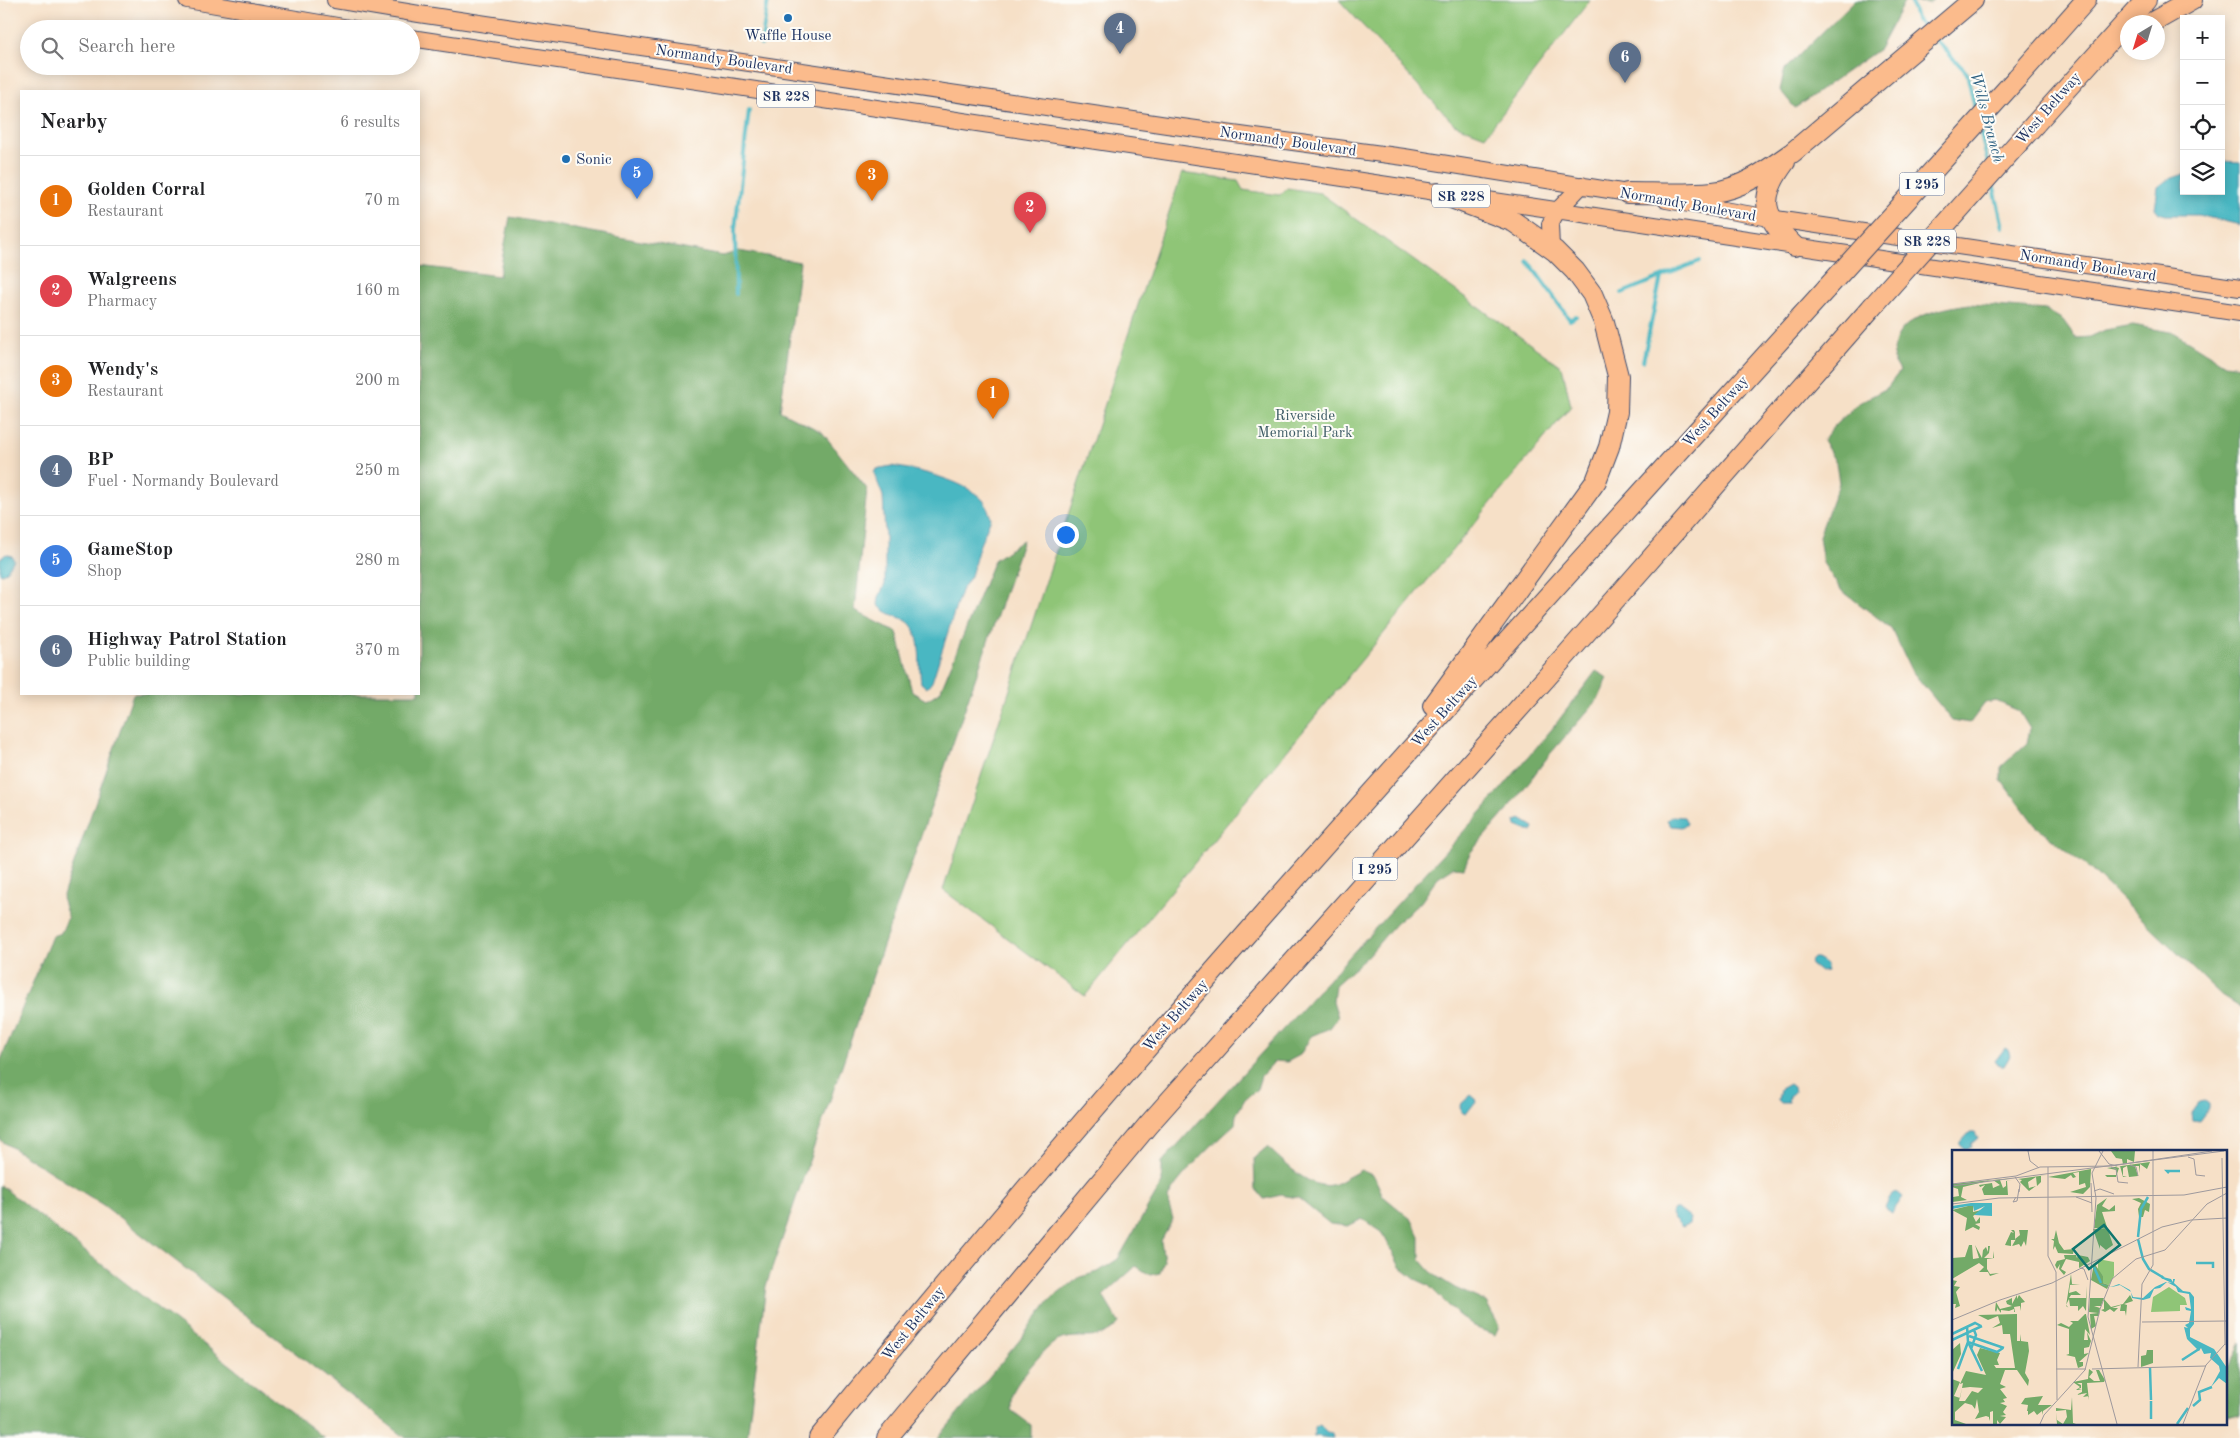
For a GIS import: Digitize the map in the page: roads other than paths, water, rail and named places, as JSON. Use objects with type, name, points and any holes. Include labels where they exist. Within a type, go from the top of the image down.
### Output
[{"type":"highway","points":[[1627,193],[1714,192],[1740,184],[1768,170],[1793,152],[1973,0]]},
{"type":"highway","name":"West Beltway","points":[[820,1437],[937,1294],[1188,999],[1370,792],[2018,78],[2086,0]]},
{"type":"highway","name":"West Beltway","points":[[887,1438],[1148,1125],[1562,660],[2075,77],[2146,0]]},
{"type":"highway","points":[[2165,15],[2192,0]]},
{"type":"highway","points":[[2075,77],[2120,46]]},
{"type":"highway","points":[[1793,152],[1776,174],[1766,203],[1770,218],[1776,229],[1794,246]]},
{"type":"highway","points":[[1370,792],[1596,481],[1609,447],[1617,412],[1618,376],[1604,322],[1592,294],[1575,271],[1551,248],[1514,222],[1438,193]]},
{"type":"main road","points":[[187,0],[303,20]]},
{"type":"main road","name":"Normandy Boulevard","points":[[335,0],[427,16],[1159,124],[1395,156],[1582,185],[1770,218],[2240,288]]},
{"type":"main road","name":"Normandy Boulevard","points":[[420,39],[2240,313]]},
{"type":"main road","points":[[1551,248],[1550,224],[1557,211],[1582,185]]},
{"type":"water","points":[[2225,161],[2240,162],[2240,225],[2198,215],[2166,215],[2159,213],[2155,208],[2158,187],[2167,180],[2180,175],[2180,195],[2225,195]]},
{"type":"water","points":[[891,466],[927,473],[964,487],[983,500],[991,518],[979,547],[971,576],[961,591],[932,682],[927,688],[921,683],[918,640],[911,625],[878,605],[879,597],[885,584],[885,536],[883,496],[874,473],[876,469]]},
{"type":"water","points":[[6,554],[12,556],[14,560],[7,571],[2,574],[0,573],[0,559]]},
{"type":"water","points":[[1672,816],[1684,817],[1687,823],[1682,827],[1671,826],[1667,820]]},
{"type":"water","points":[[1521,819],[1534,827],[1533,831],[1516,826],[1515,821]]},
{"type":"water","points":[[1813,958],[1817,958],[1826,965],[1826,971],[1820,972],[1811,965],[1810,961]]},
{"type":"water","points":[[2005,1048],[2010,1056],[2004,1066],[1999,1066],[1995,1061]]},
{"type":"water","points":[[1789,1084],[1793,1087],[1794,1092],[1789,1096],[1788,1103],[1781,1103],[1778,1100],[1780,1089]]},
{"type":"water","points":[[1471,1095],[1477,1100],[1466,1114],[1461,1112],[1460,1105]]},
{"type":"water","points":[[2205,1101],[2209,1104],[2209,1109],[2200,1121],[2193,1120],[2192,1113],[2200,1102]]},
{"type":"water","points":[[1970,1132],[1975,1132],[1978,1138],[1971,1144],[1972,1147],[1965,1149],[1961,1146],[1961,1142]]},
{"type":"water","points":[[1897,1192],[1903,1197],[1892,1213],[1885,1208],[1892,1194]]},
{"type":"water","points":[[1674,1209],[1678,1209],[1690,1218],[1689,1224],[1682,1227],[1673,1218],[1671,1214]]},
{"type":"water","points":[[1320,1425],[1327,1432],[1332,1433],[1333,1438],[1314,1436],[1314,1428]]},
{"type":"waterway","points":[[761,45],[768,0]]},
{"type":"waterway","name":"Wills Branch","points":[[1911,0],[1916,19],[1927,30]]},
{"type":"waterway","name":"Wills Branch","points":[[1935,39],[1967,73],[1976,113]]},
{"type":"waterway","points":[[736,294],[735,229],[749,110]]},
{"type":"waterway","name":"Wills Branch","points":[[1980,130],[1989,167]]},
{"type":"waterway","name":"Wills Branch","points":[[1993,183],[2003,227]]},
{"type":"waterway","points":[[1528,261],[1570,320],[1576,316]]},
{"type":"waterway","points":[[1622,293],[1700,261]]},
{"type":"waterway","points":[[1643,361],[1661,277]]},
{"type":"place","name":"Waffle House","points":[[788,18]]},
{"type":"place","name":"BP","points":[[1120,54]]},
{"type":"place","name":"Highway Patrol Station","points":[[1625,83]]},
{"type":"place","name":"Sonic","points":[[566,159]]},
{"type":"place","name":"GameStop","points":[[637,199]]},
{"type":"place","name":"Wendy's","points":[[872,201]]},
{"type":"place","name":"Walgreens","points":[[1030,233]]},
{"type":"place","name":"Golden Corral","points":[[993,419]]},
{"type":"park label","name":"Riverside Memorial Park","points":[[1305,424]]}]
